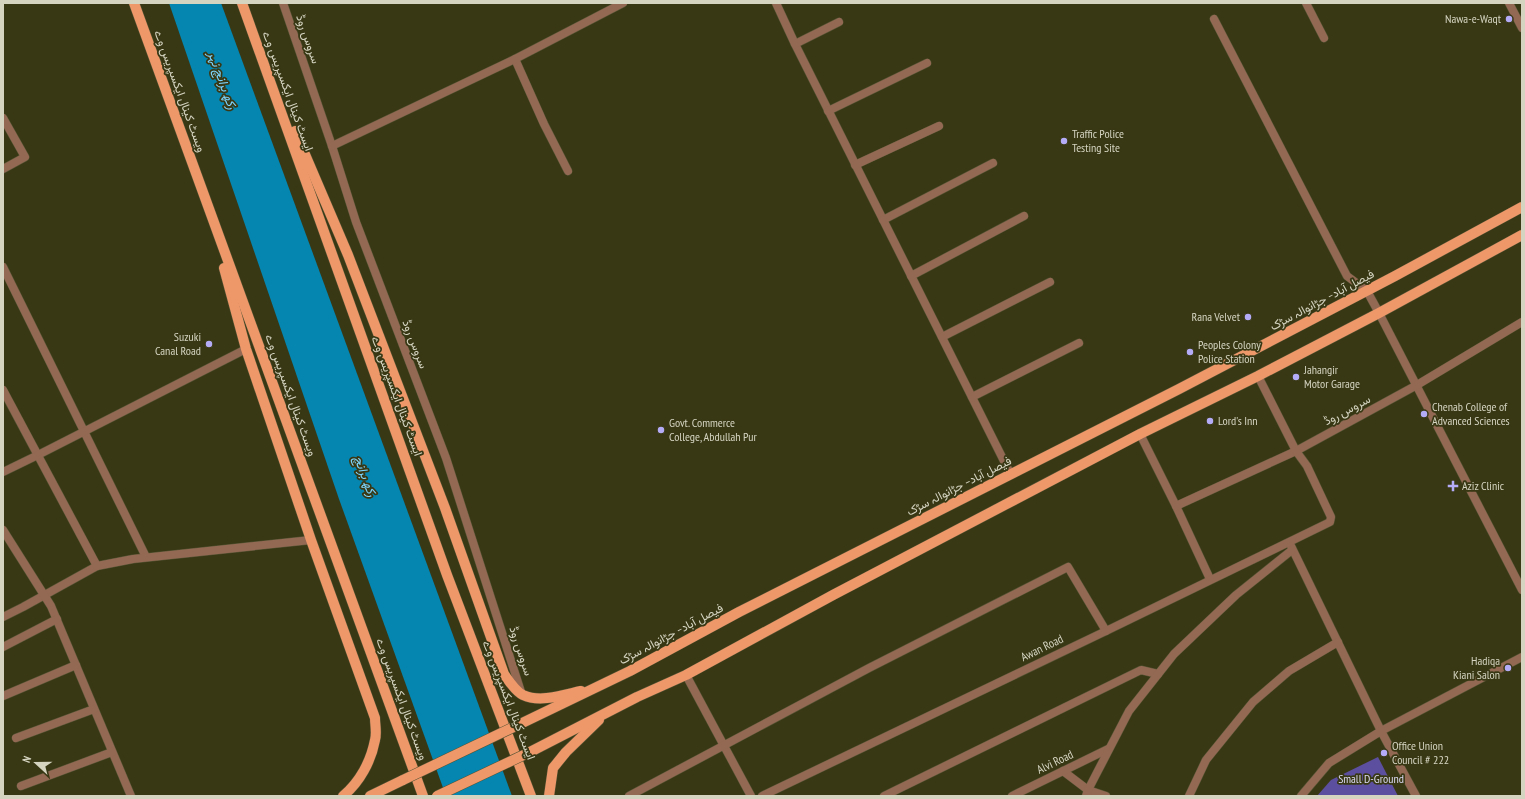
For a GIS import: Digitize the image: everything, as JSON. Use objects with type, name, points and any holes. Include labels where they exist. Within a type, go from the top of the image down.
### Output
[{"type":"main road","name":"ویسٹ کینال ایکسپریس وے","points":[[134,3],[423,796]]},
{"type":"main road","name":"ایسٹ کینال ایکسپریس وے","points":[[242,3],[448,575],[530,796]]},
{"type":"main road","points":[[251,26],[348,255],[445,508],[504,674],[513,687],[522,695],[536,698],[546,698],[596,687]]},
{"type":"main road","points":[[206,200],[246,349],[311,540],[375,718],[376,738],[370,757],[361,777],[343,796]]},
{"type":"main road","name":"فیصل آباد– جڑانوالہ سڑک","points":[[370,796],[630,671],[739,612],[1011,475],[1367,291],[1522,207]]},
{"type":"main road","points":[[437,796],[530,752],[637,697],[686,675],[833,595],[1140,434],[1258,376],[1379,313],[1522,235]]},
{"type":"main road","points":[[549,796],[553,768],[566,752],[606,713]]},
{"type":"street","name":"سروس روڈ","points":[[283,3],[332,146],[356,222],[446,458],[522,695]]},
{"type":"street","points":[[332,146],[515,59],[623,3]]},
{"type":"street","points":[[776,3],[828,111],[1011,475]]},
{"type":"street","points":[[1306,3],[1324,38]]},
{"type":"street","points":[[1509,3],[1522,28]]},
{"type":"street","points":[[1214,18],[1347,276],[1367,291],[1379,313],[1522,590]]},
{"type":"street","points":[[795,44],[839,22]]},
{"type":"street","points":[[515,59],[544,124],[568,171]]},
{"type":"street","points":[[828,111],[927,63]]},
{"type":"street","points":[[3,118],[25,157],[3,169]]},
{"type":"street","points":[[855,165],[939,126]]},
{"type":"street","points":[[883,220],[993,163]]},
{"type":"street","points":[[911,276],[1024,216]]},
{"type":"street","points":[[3,267],[146,558]]},
{"type":"street","points":[[942,337],[1050,282]]},
{"type":"street","name":"سروس روڈ","points":[[1176,506],[1296,451],[1417,385],[1522,322]]},
{"type":"street","points":[[972,397],[1080,343]]},
{"type":"street","points":[[3,472],[246,349]]},
{"type":"street","points":[[1258,376],[1296,451]]},
{"type":"street","points":[[3,390],[97,566]]},
{"type":"street","points":[[1140,434],[1210,579]]},
{"type":"street","name":"Awan Road","points":[[762,796],[1330,522],[1331,520],[1307,466],[1296,451]]},
{"type":"street","points":[[3,530],[44,595],[57,619],[131,796]]},
{"type":"street","points":[[3,617],[97,566],[146,558],[311,540]]},
{"type":"street","points":[[1288,541],[1381,731],[1416,796]]},
{"type":"street","points":[[1087,793],[1129,711],[1174,654],[1236,595],[1292,550]]},
{"type":"street","points":[[628,796],[869,668],[1068,567],[1106,631]]},
{"type":"street","points":[[3,647],[57,619]]},
{"type":"street","points":[[1189,796],[1206,760],[1253,702],[1289,671],[1338,642]]},
{"type":"street","points":[[1301,796],[1329,763],[1381,731],[1522,657]]},
{"type":"street","points":[[3,696],[76,665]]},
{"type":"street","points":[[884,796],[1141,670],[1158,674]]},
{"type":"street","points":[[686,675],[751,796]]},
{"type":"street","points":[[16,738],[94,709]]},
{"type":"street","name":"Alvi Road","points":[[1012,796],[1108,750]]},
{"type":"street","points":[[21,786],[112,752]]},
{"type":"street","points":[[1063,771],[1087,793],[1106,796]]},
{"type":"green space","name":"Small D-Ground","points":[[1378,757],[1398,796],[1317,796],[1331,780]]},
{"type":"water","points":[[169,3],[221,3],[512,796],[446,796],[339,499]]},
{"type":"place","name":"Nawa-e-Waqt","points":[[1509,19]]},
{"type":"place","name":"Traffic Police Testing Site","points":[[1064,141]]},
{"type":"place","name":"Rana Velvet","points":[[1248,317]]},
{"type":"place","name":"Suzuki Canal Road","points":[[209,344]]},
{"type":"place","name":"Peoples Colony Police Station","points":[[1190,352]]},
{"type":"place","name":"Jahangir Motor Garage","points":[[1296,377]]},
{"type":"place","name":"Chenab College of Advanced Sciences","points":[[1424,414]]},
{"type":"place","name":"Lord's Inn","points":[[1210,421]]},
{"type":"place","name":"Govt. Commerce College, Abdullah Pur","points":[[661,430]]},
{"type":"place","name":"Aziz Clinic","points":[[1453,486]]},
{"type":"place","name":"Hadiqa Kiani Salon","points":[[1508,668]]},
{"type":"place","name":"Office Union Council # 222","points":[[1384,753]]},
{"type":"water label","name":"رکھ برانچ نہر","points":[[223,80]]},
{"type":"water label","name":"رکھ برانچ","points":[[366,476]]}]
